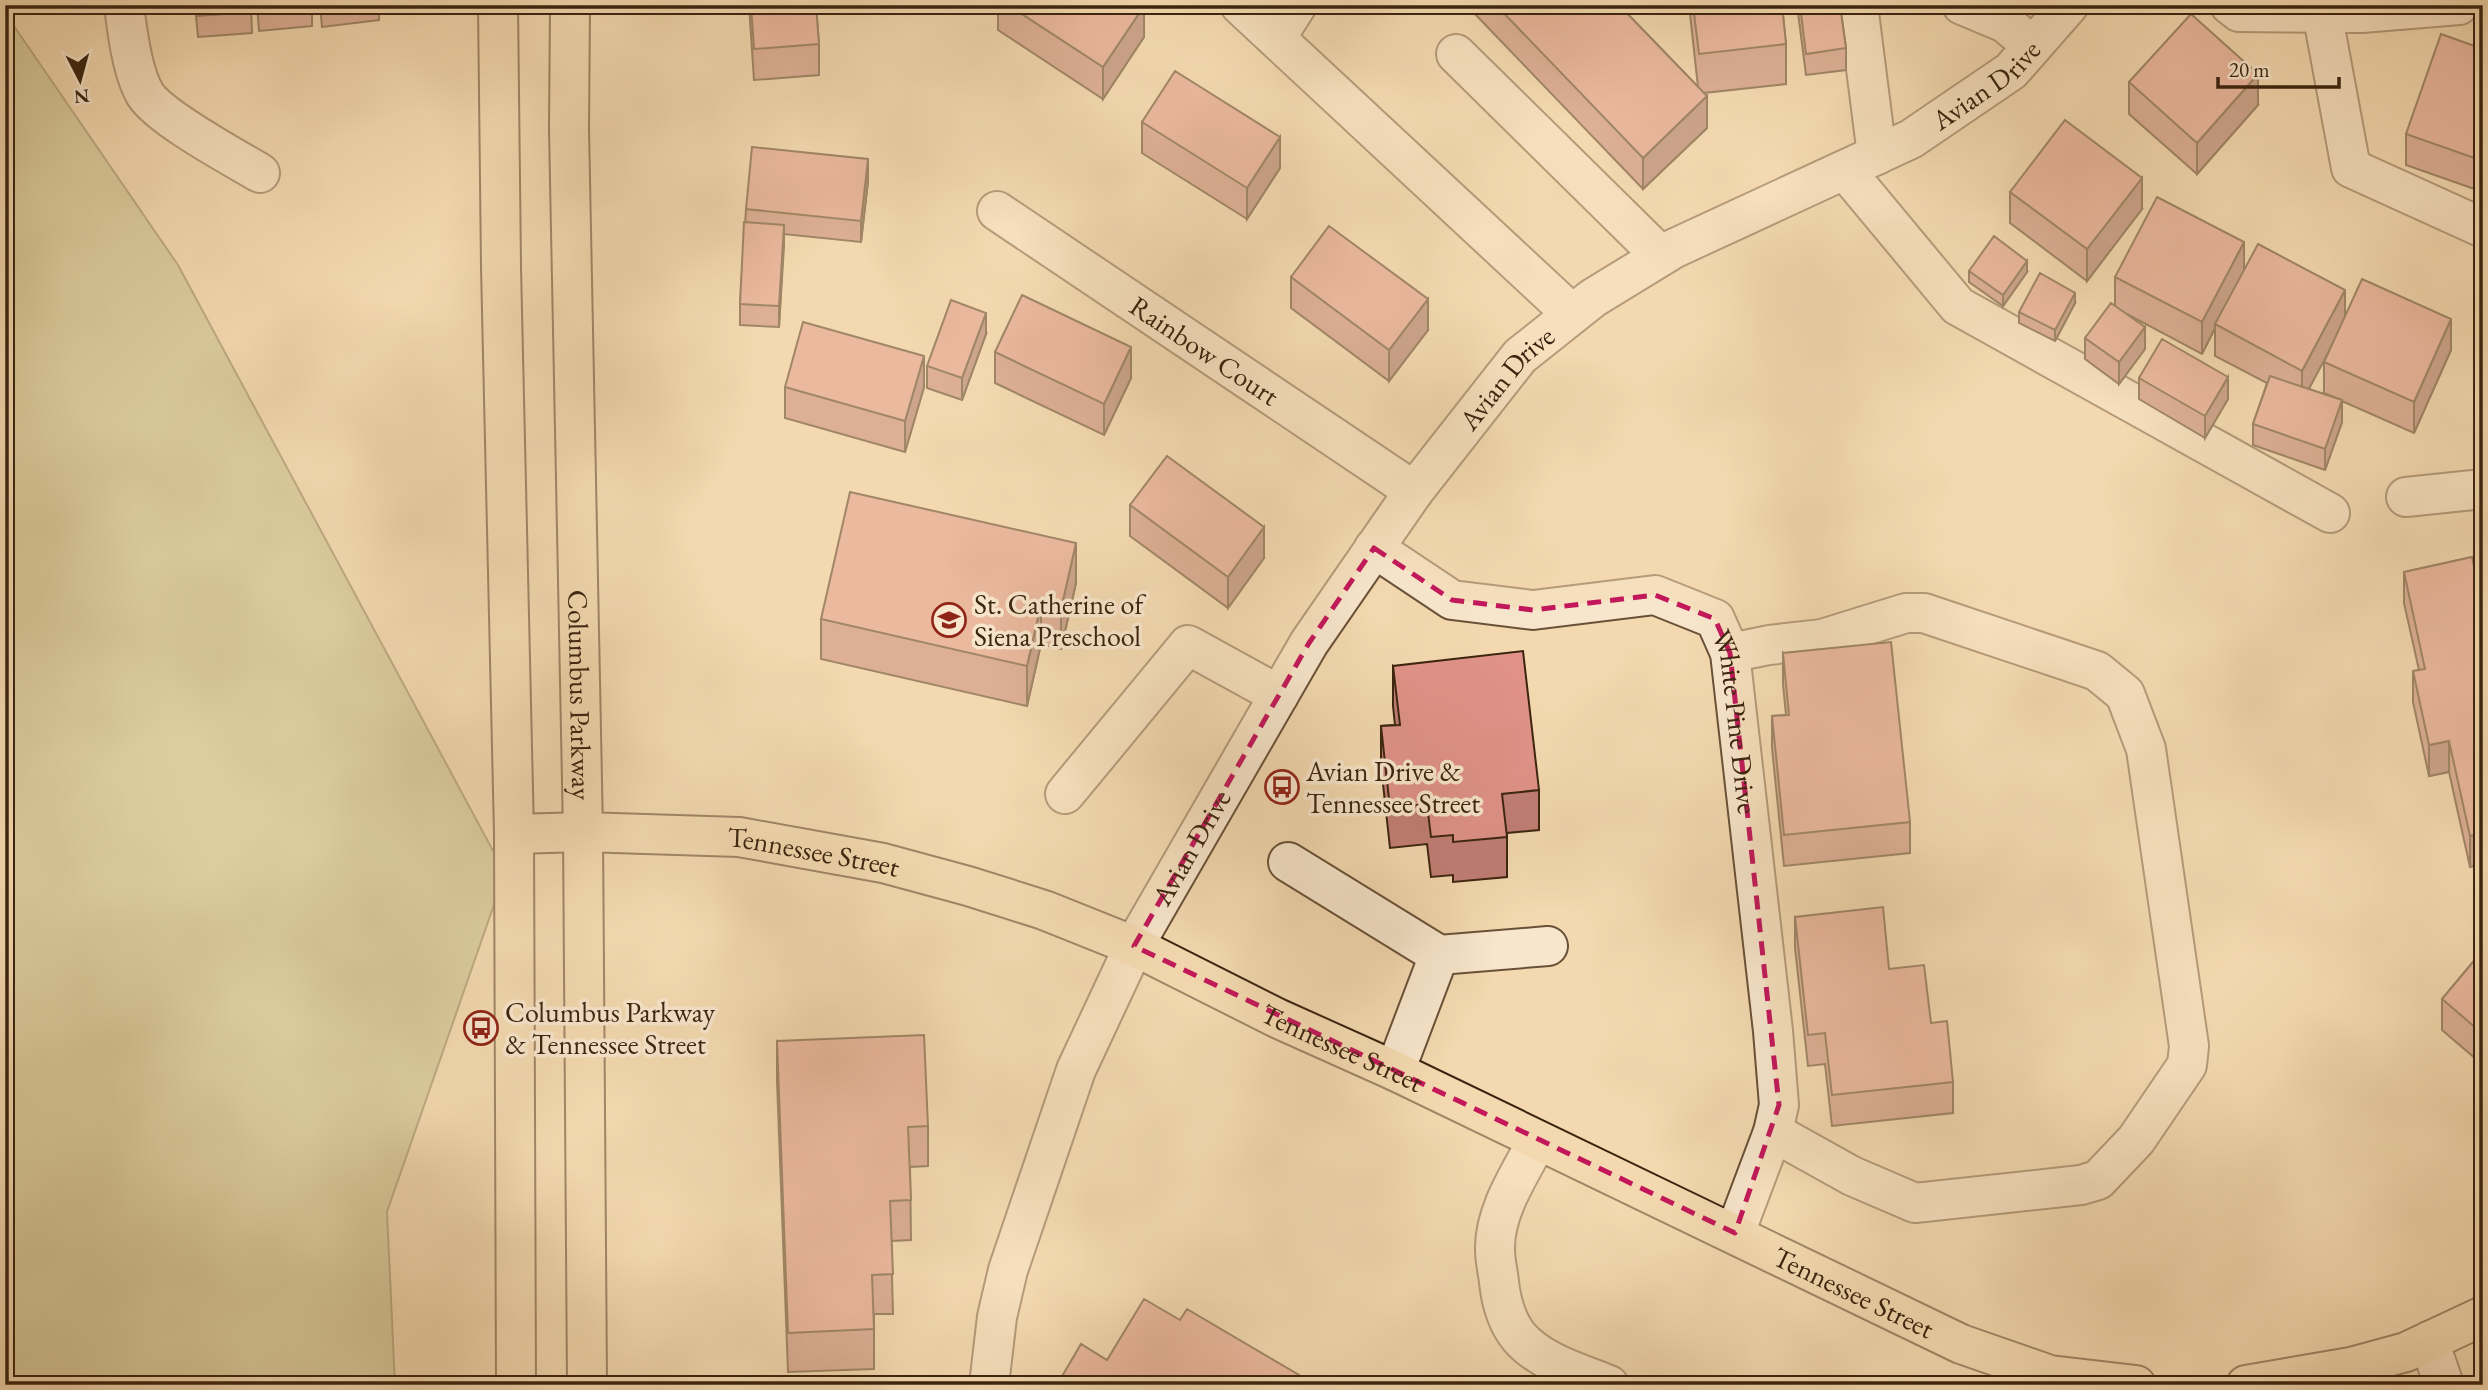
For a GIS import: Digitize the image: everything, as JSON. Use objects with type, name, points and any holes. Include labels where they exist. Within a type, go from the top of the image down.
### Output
[{"type":"main road","points":[[498,5],[514,834],[516,1385]]},
{"type":"main road","name":"Columbus Parkway","points":[[570,5],[569,143],[583,832],[587,1385]]},
{"type":"main road","name":"Tennessee Street","points":[[514,834],[583,832],[738,837],[883,863],[1044,910],[1134,946],[1961,1344],[2050,1375],[2136,1385]]},
{"type":"main road","points":[[2246,1385],[2353,1376],[2483,1316]]},
{"type":"street","points":[[124,5],[129,48],[146,95],[175,121],[260,173]]},
{"type":"street","points":[[1240,5],[1572,314]]},
{"type":"street","points":[[1276,38],[1297,5]]},
{"type":"street","points":[[1858,5],[1861,162],[1958,306],[2330,513]]},
{"type":"street","points":[[1962,5],[2005,23],[2033,46]]},
{"type":"street","name":"Avian Drive","points":[[989,1385],[997,1317],[1008,1270],[1076,1070],[1134,946],[1309,643],[1414,491],[1520,356],[1593,298],[1673,248],[1912,139],[2011,71],[2069,5]]},
{"type":"street","points":[[2230,5],[2239,12],[2362,13],[2459,5]]},
{"type":"street","points":[[2322,12],[2351,168],[2483,228]]},
{"type":"street","points":[[1456,54],[1661,256]]},
{"type":"street","name":"Rainbow Court","points":[[997,211],[1414,491]]},
{"type":"street","points":[[2406,497],[2483,489]]},
{"type":"street","name":"White Pine Drive","points":[[1374,548],[1452,600],[1533,610],[1654,595],[1715,619],[1730,653],[1779,1105],[1773,1132],[1735,1233]]},
{"type":"street","points":[[1730,653],[1822,639],[1906,613],[1924,613],[2098,671],[2125,694],[2146,749],[2189,1046],[2188,1066],[2136,1140],[2098,1180],[2081,1185],[1914,1203],[1852,1176],[1773,1132]]},
{"type":"street","points":[[1065,793],[1188,645],[1279,695]]},
{"type":"street","points":[[1287,862],[1438,955],[1548,946]]},
{"type":"street","points":[[1395,1070],[1438,955]]},
{"type":"street","points":[[1537,1141],[1503,1208],[1496,1232],[1495,1250],[1505,1311],[1519,1337],[1529,1346],[1545,1357],[1609,1385]]},
{"type":"street","points":[[2429,1341],[2444,1385]]},
{"type":"highlighted area","points":[[1374,548],[1452,600],[1533,610],[1655,595],[1715,619],[1730,653],[1779,1105],[1735,1233],[1134,946],[1309,643]]},
{"type":"green space","points":[[5,13],[178,265],[505,873],[387,1212],[395,1385],[5,1385]]},
{"type":"building","points":[[197,5],[251,5],[252,12],[198,16]]},
{"type":"building","points":[[259,5],[304,5],[259,9]]},
{"type":"building","points":[[751,5],[816,5],[819,44],[754,49]]},
{"type":"building","points":[[1008,5],[1143,5],[1144,6],[1103,67]]},
{"type":"building","points":[[1496,5],[1619,5],[1707,96],[1643,158]]},
{"type":"building","points":[[1693,5],[1782,5],[1786,44],[1699,54]]},
{"type":"building","points":[[1800,5],[1840,5],[1846,48],[1806,54]]},
{"type":"building","points":[[2191,14],[2258,74],[2197,143],[2129,82]]},
{"type":"building","points":[[2441,34],[2483,49],[2483,161],[2406,134]]},
{"type":"building","points":[[1175,71],[1280,137],[1247,188],[1142,122]]},
{"type":"building","points":[[2065,120],[2142,178],[2087,249],[2010,192]]},
{"type":"building","points":[[752,147],[868,159],[861,221],[746,209]]},
{"type":"building","points":[[2157,197],[2244,242],[2202,322],[2115,277]]},
{"type":"building","points":[[744,222],[784,225],[779,306],[740,304]]},
{"type":"building","points":[[1329,226],[1428,299],[1389,350],[1291,277]]},
{"type":"building","points":[[1994,236],[2027,261],[2003,295],[1969,271]]},
{"type":"building","points":[[2258,244],[2345,290],[2302,371],[2215,324]]},
{"type":"building","points":[[2040,273],[2075,293],[2055,330],[2019,312]]},
{"type":"building","points":[[2362,279],[2451,319],[2414,402],[2324,362]]},
{"type":"building","points":[[1022,295],[1131,347],[1104,404],[995,352]]},
{"type":"building","points":[[951,300],[986,313],[962,378],[927,366]]},
{"type":"building","points":[[2111,303],[2145,327],[2119,362],[2085,338]]},
{"type":"building","points":[[803,322],[924,356],[905,421],[785,387]]},
{"type":"building","points":[[2162,339],[2228,377],[2205,416],[2139,378]]},
{"type":"building","points":[[2270,376],[2342,400],[2325,449],[2253,424]]},
{"type":"building","points":[[1167,456],[1264,527],[1228,577],[1130,505]]},
{"type":"building","points":[[850,492],[1076,543],[1061,609],[1041,604],[1027,666],[821,619]]},
{"type":"building","points":[[2472,557],[2483,608],[2483,643],[2479,644],[2483,664],[2483,833],[2470,836],[2449,741],[2429,745],[2413,671],[2425,669],[2404,572]]},
{"type":"building","points":[[1891,642],[1910,822],[1784,835],[1772,716],[1789,715],[1783,653]]},
{"type":"building","points":[[1523,651],[1539,790],[1502,794],[1507,837],[1453,842],[1453,835],[1431,837],[1427,804],[1390,808],[1381,726],[1400,725],[1393,666]]},
{"type":"building","points":[[1883,907],[1889,969],[1924,965],[1931,1023],[1947,1021],[1953,1082],[1832,1095],[1825,1033],[1808,1035],[1795,917]]},
{"type":"building","points":[[2483,950],[2483,1034],[2442,999]]},
{"type":"building","points":[[924,1035],[928,1126],[908,1127],[911,1200],[890,1201],[893,1274],[872,1275],[874,1329],[788,1333],[777,1041]]},
{"type":"building","points":[[1144,1299],[1180,1320],[1187,1309],[1316,1385],[1178,1385],[1164,1381],[1162,1385],[1057,1385],[1081,1344],[1107,1360]]},
{"type":"place","name":"St. Catherine of Siena Preschool","points":[[949,620]]},
{"type":"place","name":"Avian Drive & Tennessee Street","points":[[1282,787]]},
{"type":"place","name":"Columbus Parkway & Tennessee Street","points":[[481,1028]]}]
